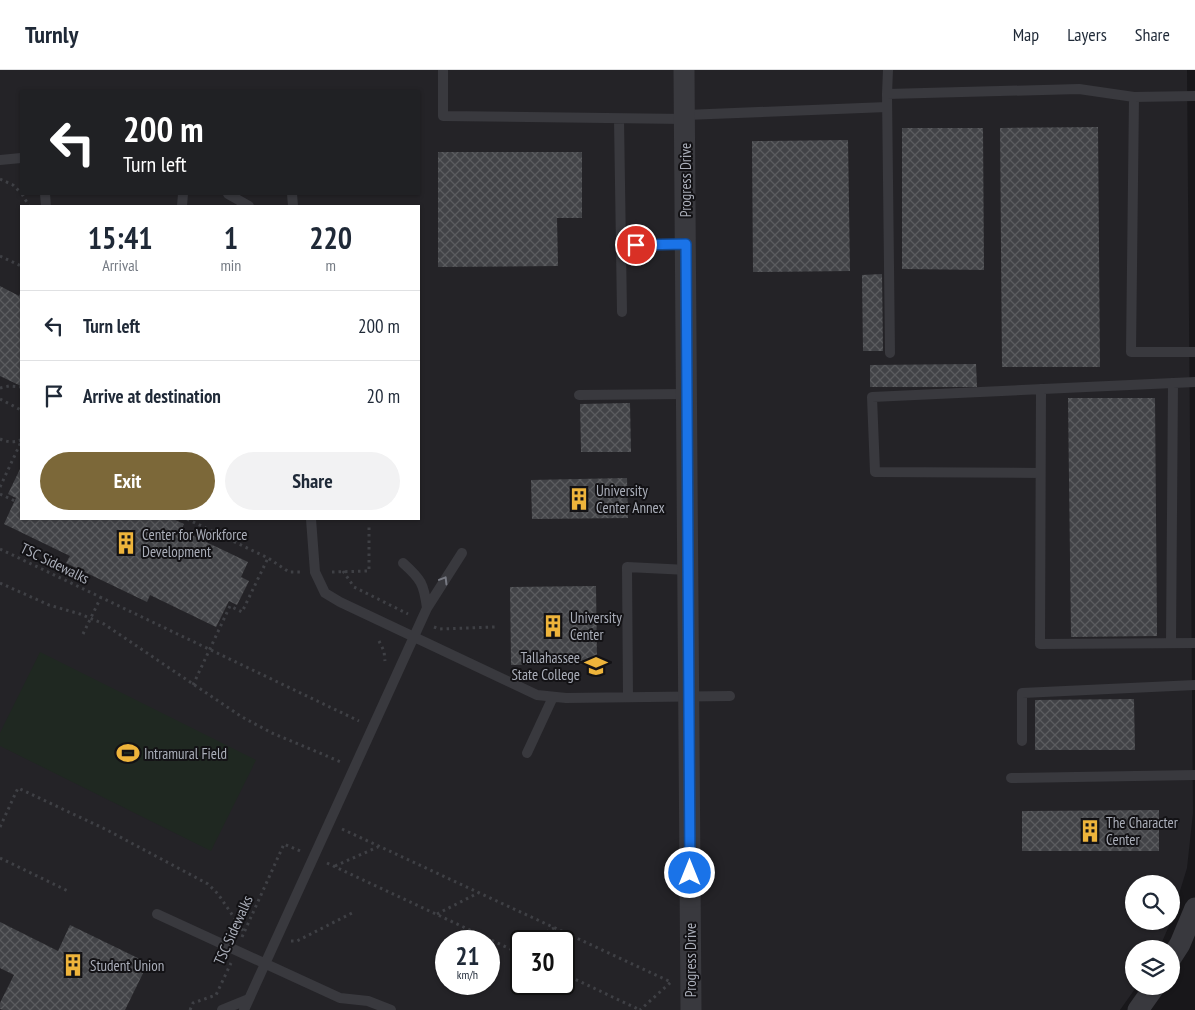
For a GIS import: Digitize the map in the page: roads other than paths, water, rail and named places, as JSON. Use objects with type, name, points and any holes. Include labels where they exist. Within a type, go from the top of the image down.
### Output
[{"type":"street","name":"Progress Drive","points":[[684,70],[691,1010]]},
{"type":"street","points":[[1180,944],[1195,908]]},
{"type":"street","points":[[1138,1010],[1149,995]]},
{"type":"lane","points":[[443,70],[443,116],[684,117],[887,107]]},
{"type":"lane","points":[[888,70],[890,353]]},
{"type":"lane","points":[[887,94],[1079,89],[1134,97],[1195,96]]},
{"type":"lane","points":[[1134,97],[1131,352],[1195,352]]},
{"type":"lane","points":[[619,118],[622,312]]},
{"type":"lane","points":[[0,160],[20,158]]},
{"type":"lane","points":[[230,195],[247,205]]},
{"type":"lane","points":[[621,246],[686,244]]},
{"type":"lane","points":[[1040,473],[875,472],[872,397],[1195,382]]},
{"type":"lane","points":[[1171,643],[1173,383]]},
{"type":"lane","points":[[1041,389],[1040,644],[1195,643]]},
{"type":"lane","points":[[579,395],[686,394]]},
{"type":"lane","points":[[311,520],[315,572],[325,593],[340,602],[537,696],[730,696]]},
{"type":"lane","points":[[244,1010],[426,608],[462,553]]},
{"type":"lane","points":[[403,563],[418,577],[425,591],[426,608]]},
{"type":"lane","points":[[628,697],[627,567],[688,570]]},
{"type":"lane","points":[[1022,741],[1022,693],[1195,684]]},
{"type":"lane","points":[[527,753],[553,697]]},
{"type":"lane","points":[[1011,778],[1195,774]]},
{"type":"lane","points":[[157,914],[340,998],[368,1001],[391,1010]]},
{"type":"lane","points":[[222,1010],[249,999]]},
{"type":"place","name":"University Center Annex","points":[[579,499]]},
{"type":"place","name":"Center for Workforce Development","points":[[126,543]]},
{"type":"place","name":"University Center","points":[[553,626]]},
{"type":"place","name":"Tallahassee State College","points":[[596,666]]},
{"type":"place","name":"Intramural Field","points":[[128,753]]},
{"type":"place","name":"The Character Center","points":[[1090,831]]},
{"type":"place","name":"Student Union","points":[[73,965]]}]
